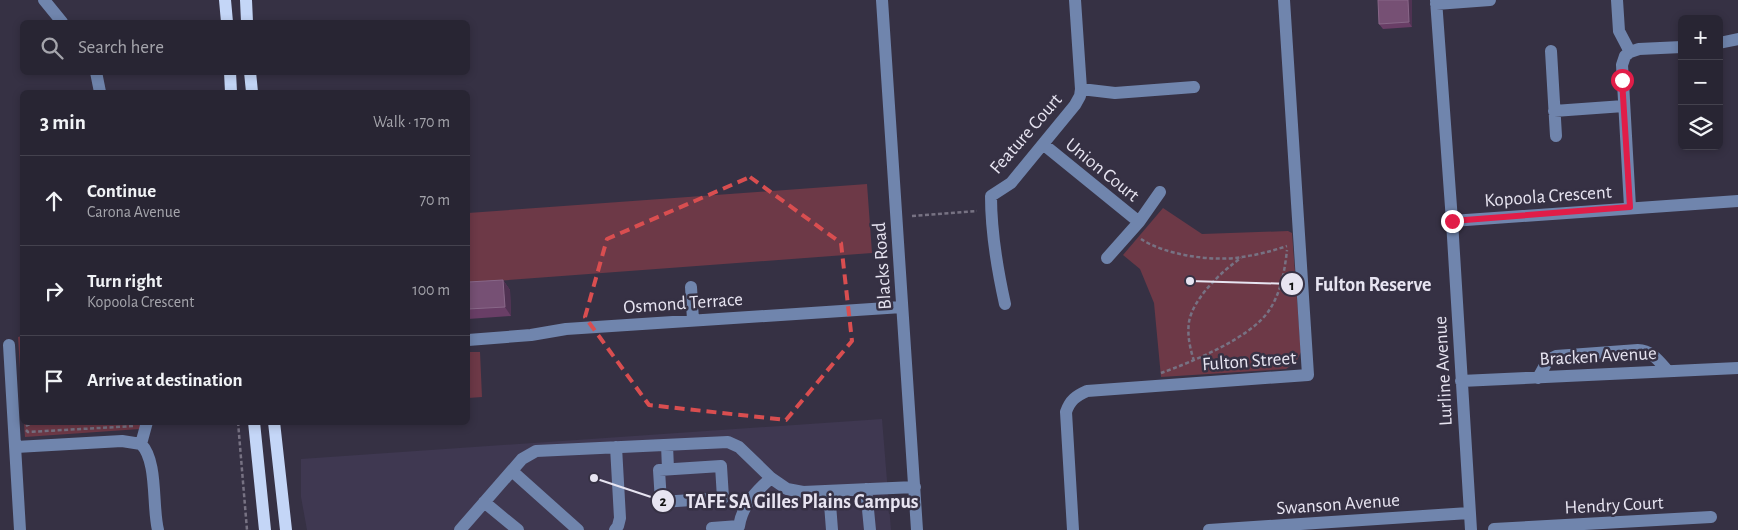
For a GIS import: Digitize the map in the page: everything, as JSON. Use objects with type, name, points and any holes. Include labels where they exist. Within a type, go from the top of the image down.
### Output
[{"type":"main road","points":[[225,0],[227,20]]},
{"type":"main road","points":[[246,0],[247,20]]},
{"type":"main road","points":[[230,75],[231,90]]},
{"type":"main road","points":[[250,75],[252,90]]},
{"type":"main road","points":[[254,425],[265,530]]},
{"type":"main road","points":[[274,425],[286,530]]},
{"type":"street","points":[[44,0],[60,20]]},
{"type":"street","name":"Blacks Road","points":[[882,0],[917,530]]},
{"type":"street","name":"Feature Court","points":[[1005,304],[994,248],[991,196],[1011,183],[1075,105],[1080,96],[1075,0]]},
{"type":"street","name":"Fulton Street","points":[[1073,530],[1066,412],[1070,402],[1078,395],[1088,391],[1308,375],[1284,0]]},
{"type":"street","points":[[1436,2],[1490,0]]},
{"type":"street","points":[[1617,0],[1619,30],[1630,52]]},
{"type":"street","name":"Lurline Avenue","points":[[1436,2],[1471,530]]},
{"type":"street","points":[[1723,42],[1738,40]]},
{"type":"street","points":[[1630,207],[1622,65],[1625,56],[1639,49],[1678,47]]},
{"type":"street","points":[[1551,51],[1556,136]]},
{"type":"street","points":[[97,75],[100,90]]},
{"type":"street","name":"Feature Court","points":[[1081,89],[1115,93],[1194,87]]},
{"type":"street","points":[[1554,111],[1624,106]]},
{"type":"street","name":"Union Court","points":[[1043,144],[1139,222]]},
{"type":"street","name":"Union Court","points":[[1107,258],[1139,222],[1160,192]]},
{"type":"street","name":"Kopoola Crescent","points":[[1452,221],[1630,207],[1738,201]]},
{"type":"street","points":[[691,287],[693,320]]},
{"type":"street","name":"Osmond Terrace","points":[[470,340],[531,335],[566,329],[902,307]]},
{"type":"street","points":[[9,345],[6,405],[16,447],[20,530]]},
{"type":"street","points":[[1538,378],[1548,360],[1556,356],[1638,350],[1645,350],[1653,355],[1667,370]]},
{"type":"street","name":"Bracken Avenue","points":[[1461,381],[1738,368]]},
{"type":"street","points":[[142,444],[144,425]]},
{"type":"street","points":[[16,447],[122,441],[142,444],[151,460],[154,506],[158,530]]},
{"type":"street","points":[[460,530],[522,459],[536,451],[728,442],[739,447],[771,478],[786,489],[803,492],[915,486]]},
{"type":"street","points":[[667,445],[668,469]]},
{"type":"street","points":[[616,447],[620,518],[616,530]]},
{"type":"street","points":[[721,466],[723,498],[661,502],[659,470],[668,469],[721,466]]},
{"type":"street","points":[[512,471],[578,530]]},
{"type":"street","points":[[712,528],[739,526],[742,512],[751,498],[771,478]]},
{"type":"street","points":[[866,489],[870,530]]},
{"type":"street","points":[[829,491],[832,530]]},
{"type":"street","points":[[484,502],[518,530]]},
{"type":"street","name":"Swanson Avenue","points":[[1209,530],[1469,513]]},
{"type":"street","name":"Hendry Court","points":[[1494,529],[1632,526],[1711,517]]},
{"type":"path","points":[[912,216],[977,211]]},
{"type":"path","points":[[1138,238],[1147,243],[1191,256],[1221,258],[1243,257],[1287,246]]},
{"type":"path","points":[[1160,373],[1194,361],[1260,322],[1270,309],[1282,278],[1287,238]]},
{"type":"path","points":[[1194,361],[1189,342],[1189,322],[1194,308],[1220,275],[1243,257]]},
{"type":"path","points":[[26,425],[23,426],[28,432],[130,425]]},
{"type":"path","points":[[238,425],[247,530]]},
{"type":"highlighted area","points":[[750,177],[841,243],[852,341],[786,420],[649,405],[585,317],[607,239]]},
{"type":"shaded area","points":[[867,184],[872,253],[470,283],[470,213]]},
{"type":"shaded area","points":[[1163,208],[1202,234],[1288,231],[1292,233],[1301,352],[1296,362],[1286,369],[1161,377],[1154,303],[1140,269],[1123,255]]},
{"type":"shaded area","points":[[20,336],[20,369],[18,337]]},
{"type":"shaded area","points":[[470,352],[480,352],[482,397],[470,398]]},
{"type":"shaded area","points":[[882,419],[891,530],[307,530],[301,497],[301,459]]},
{"type":"shaded area","points":[[24,425],[140,425],[140,429],[25,437]]},
{"type":"building","points":[[1378,0],[1408,0],[1409,22],[1379,24]]},
{"type":"building","points":[[503,280],[505,307],[470,309],[470,282]]},
{"type":"place","name":"Fulton Reserve","points":[[1190,281]]},
{"type":"place","name":"TAFE SA Gilles Plains Campus","points":[[594,478]]},
{"type":"route","points":[[1452,221],[1630,207],[1622,80]]}]
